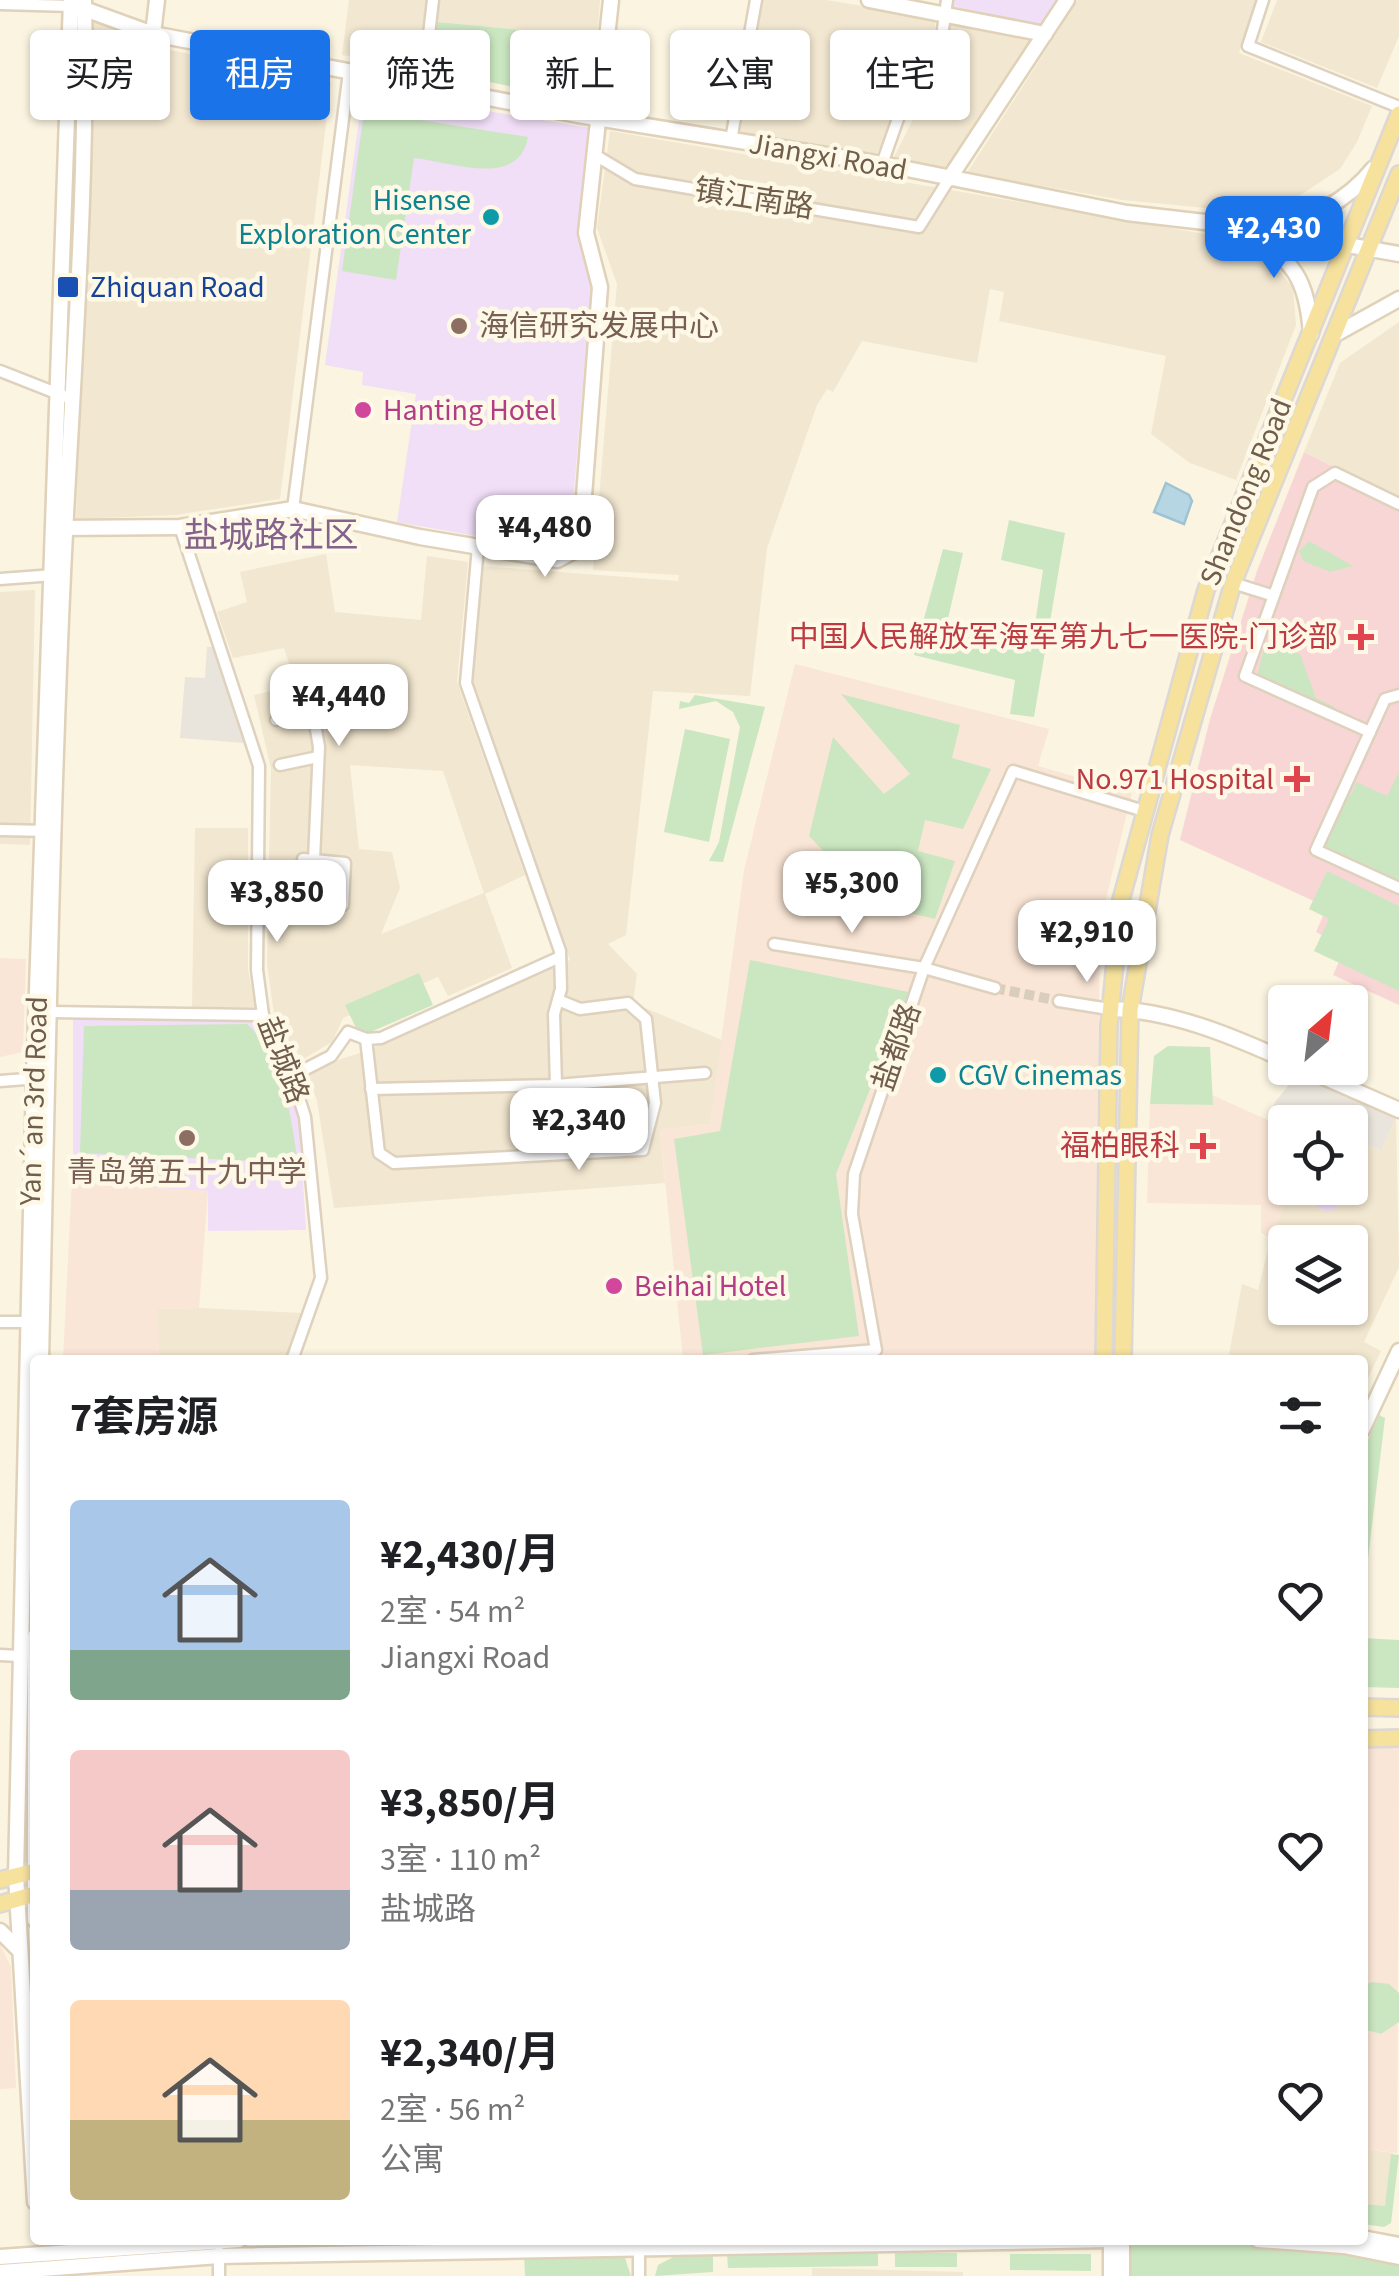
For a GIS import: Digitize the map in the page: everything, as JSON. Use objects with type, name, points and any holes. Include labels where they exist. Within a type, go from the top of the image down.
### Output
[{"type":"main road","points":[[153,30],[157,0]]},
{"type":"main road","points":[[608,30],[611,0]]},
{"type":"main road","points":[[868,0],[946,6],[1045,34]]},
{"type":"main road","points":[[949,179],[1067,0]]},
{"type":"main road","name":"Jiangxi Road","points":[[77,3],[142,30]]},
{"type":"main road","name":"Yan´an 3rd Road","points":[[59,528],[57,394],[77,3]]},
{"type":"main road","name":"Yan´an 3rd Road","points":[[34,1355],[56,575],[74,400],[77,3]]},
{"type":"main road","name":"Jiangxi Road","points":[[170,37],[348,72]]},
{"type":"main road","name":"Shandong Road","points":[[1104,1355],[1110,1010],[1121,900],[1206,590],[1399,110]]},
{"type":"main road","points":[[59,528],[180,527],[293,509],[557,560],[574,551],[581,536],[600,287],[586,233],[599,120]]},
{"type":"main road","name":"Jiangxi Road","points":[[605,120],[882,164],[1127,213],[1239,226],[1399,254]]},
{"type":"main road","points":[[1239,226],[1286,225],[1320,211],[1362,183],[1383,156]]},
{"type":"main road","name":"Shandong Road","points":[[1123,1355],[1130,1010],[1160,834],[1233,583],[1399,174]]},
{"type":"main road","points":[[1239,226],[1281,252],[1308,292],[1311,334]]},
{"type":"main road","points":[[1334,335],[1399,298]]},
{"type":"main road","name":"Yan´an 3rd Road","points":[[40,1078],[48,1012],[49,831]]},
{"type":"main road","points":[[1110,1010],[1130,1010],[1221,1032],[1268,1053]]},
{"type":"main road","points":[[1342,1085],[1399,1110]]},
{"type":"main road","name":"Yan´an 3rd Road","points":[[35,1322],[40,1355]]},
{"type":"main road","points":[[1368,1417],[1399,1351]]},
{"type":"main road","name":"Yan´an 3rd Road","points":[[30,1433],[8,1878],[17,1899],[24,1956],[30,2090]]},
{"type":"main road","points":[[1368,1708],[1399,1708]]},
{"type":"main road","points":[[1368,1738],[1399,1738]]},
{"type":"main road","points":[[0,1904],[30,1895]]},
{"type":"main road","points":[[0,1931],[24,1956]]},
{"type":"main road","points":[[1368,2239],[1399,2246]]},
{"type":"main road","points":[[0,2257],[58,2252],[471,2245]]},
{"type":"main road","points":[[1111,2276],[1112,2245]]},
{"type":"main road","points":[[1122,2245],[1122,2276]]},
{"type":"main road","points":[[1330,2245],[1399,2257]]},
{"type":"main road","points":[[0,2272],[39,2253]]},
{"type":"street","points":[[429,30],[432,0]]},
{"type":"street","points":[[731,140],[756,0]]},
{"type":"street","points":[[1263,0],[1248,46],[1399,110]]},
{"type":"street","points":[[0,4],[77,3]]},
{"type":"street","points":[[882,164],[901,110],[940,51],[946,6]]},
{"type":"street","points":[[293,509],[348,72]]},
{"type":"street","name":"镇江南路","points":[[595,154],[635,179],[919,227],[949,179]]},
{"type":"street","points":[[0,371],[74,400]]},
{"type":"street","points":[[1370,732],[1245,676],[1313,487],[1335,473],[1399,504]]},
{"type":"street","name":"盐城路","points":[[180,527],[260,766],[257,970],[263,1015],[292,1076],[305,1117],[321,1278],[294,1355]]},
{"type":"street","points":[[478,547],[466,684],[560,958],[554,1014],[556,1085]]},
{"type":"street","points":[[0,579],[56,575]]},
{"type":"street","points":[[1233,583],[1272,594]]},
{"type":"street","points":[[1399,695],[1385,699],[1316,850],[1399,888]]},
{"type":"street","points":[[276,720],[313,712],[318,757],[314,860]]},
{"type":"street","points":[[280,765],[318,757]]},
{"type":"street","name":"盐都路","points":[[814,1355],[876,1350],[852,1214],[854,1174],[924,968],[1013,771],[1144,811]]},
{"type":"street","points":[[0,830],[49,831]]},
{"type":"street","points":[[301,900],[303,860],[346,863],[343,904]]},
{"type":"street","points":[[259,871],[302,874]]},
{"type":"street","points":[[774,944],[924,968],[995,988]]},
{"type":"street","points":[[292,1076],[331,1056],[348,1032],[366,1039],[381,1038],[560,958]]},
{"type":"street","points":[[366,1039],[378,1153],[394,1163],[643,1150],[656,1103],[646,1019],[628,1003],[580,1009],[558,1000]]},
{"type":"street","points":[[1058,1001],[1110,1010]]},
{"type":"street","points":[[48,1012],[263,1015]]},
{"type":"street","points":[[371,1089],[556,1085],[652,1074],[705,1073]]},
{"type":"street","points":[[0,1081],[40,1078]]},
{"type":"street","points":[[0,1322],[35,1322]]},
{"type":"street","points":[[0,1655],[20,1656]]},
{"type":"street","points":[[639,2245],[639,2276]]},
{"type":"street","points":[[219,2248],[219,2276]]},
{"type":"shaded area","points":[[349,0],[600,0],[598,30],[522,30],[437,22],[436,30],[350,30],[350,56],[342,55]]},
{"type":"shaded area","points":[[762,0],[826,0],[936,18],[934,30],[830,30],[830,120],[895,120],[876,155],[738,134],[741,120],[810,120],[810,30],[757,30]]},
{"type":"shaded area","points":[[954,0],[1059,0],[1042,25],[953,6]]},
{"type":"shaded area","points":[[1078,0],[1257,0],[1239,53],[1372,106],[1357,142],[1340,169],[1291,201],[1237,211],[1123,200],[967,173]]},
{"type":"shaded area","points":[[1277,0],[1399,0],[1399,36],[1377,88],[1261,42]]},
{"type":"shaded area","points":[[94,19],[118,30],[94,30]]},
{"type":"shaded area","points":[[948,20],[1033,38],[947,170],[893,159],[913,120],[970,120],[970,30],[948,30]]},
{"type":"shaded area","points":[[170,50],[190,54],[190,120],[326,120],[280,499],[175,515],[76,519],[90,120],[170,120]]},
{"type":"shaded area","name":"海信研究发展中心","points":[[490,112],[510,115],[510,120],[542,120],[591,128],[578,236],[591,287],[570,539],[555,550],[397,522],[416,394],[362,385],[363,372],[325,365],[359,120],[490,120]]},
{"type":"shaded area","points":[[610,131],[1239,240],[1271,260],[1293,288],[1296,325],[1236,480],[1190,463],[1151,434],[1166,356],[999,321],[1004,292],[990,289],[977,363],[862,341],[833,392],[827,389],[817,405],[767,548],[750,696],[653,691],[626,935],[608,944],[637,974],[633,1003],[722,1040],[710,1124],[660,1130],[665,1183],[334,1208],[317,1101],[307,1070],[366,1051],[570,960],[471,682],[480,566],[678,581],[679,575],[593,570],[617,284],[597,228]]},
{"type":"shaded area","points":[[1399,322],[1399,500],[1304,452],[1340,363]]},
{"type":"shaded area","name":"No.971 Hospital","points":[[1304,452],[1399,500],[1399,1005],[1368,991],[1368,985],[1355,985],[1333,975],[1345,948],[1316,932],[1327,907],[1180,840],[1210,719],[1257,571]]},
{"type":"shaded area","points":[[326,554],[335,612],[421,620],[427,556],[468,562],[457,682],[525,875],[485,894],[512,968],[448,996],[438,977],[343,1018],[332,1042],[300,1061],[274,1014],[267,963],[271,769],[254,695],[296,685],[284,648],[233,658],[217,612],[247,602],[240,572]],"holes":[[[350,765],[443,771],[484,893],[381,934],[400,888],[392,852],[359,849]]]},
{"type":"shaded area","points":[[35,590],[30,845],[0,844],[0,592]]},
{"type":"shaded area","points":[[207,647],[214,647],[244,743],[180,738],[185,677],[205,678]]},
{"type":"shaded area","points":[[795,664],[1049,729],[1038,766],[1132,793],[1100,923],[1095,1355],[682,1355],[660,1130],[710,1124],[744,870]]},
{"type":"shaded area","points":[[195,828],[248,828],[248,970],[255,1007],[192,1007]]},
{"type":"shaded area","points":[[0,958],[26,959],[23,1052],[0,1057]]},
{"type":"shaded area","name":"青岛第五十九中学","points":[[73,1019],[255,1020],[286,1076],[299,1117],[306,1230],[208,1231],[208,1191],[103,1185],[103,1161],[73,1159]]},
{"type":"shaded area","points":[[1289,1085],[1321,1085],[1368,1105],[1274,1105]]},
{"type":"shaded area","points":[[1212,1095],[1268,1120],[1268,1205],[1285,1205],[1276,1225],[1268,1225],[1268,1236],[1261,1233],[1261,1205],[1147,1203],[1150,1104],[1212,1105]]},
{"type":"shaded area","points":[[1368,1105],[1396,1117],[1381,1151],[1368,1145]]},
{"type":"shaded area","points":[[1396,1117],[1399,1267],[1364,1342],[1381,1351],[1368,1378],[1368,1355],[1229,1355],[1242,1284],[1258,1290],[1268,1250],[1268,1325],[1368,1325],[1368,1225],[1276,1225],[1284,1205],[1335,1209],[1337,1205],[1368,1205],[1368,1145],[1381,1151]]},
{"type":"shaded area","points":[[73,1159],[103,1161],[103,1185],[208,1191],[199,1308],[158,1309],[159,1355],[63,1355]]},
{"type":"shaded area","points":[[1312,1205],[1338,1205],[1335,1210],[1325,1211]]},
{"type":"shaded area","points":[[157,1309],[302,1313],[287,1355],[159,1355]]},
{"type":"shaded area","points":[[1368,1737],[1399,1738],[1397,2153],[1368,2150]]},
{"type":"shaded area","points":[[0,1944],[11,1967],[16,2088],[0,2089]]},
{"type":"shaded area","points":[[1368,2150],[1393,2153],[1388,2211],[1368,2210]]},
{"type":"shaded area","points":[[812,2268],[963,2272],[963,2276],[812,2276]]},
{"type":"green space","points":[[437,22],[522,30],[510,30],[510,86],[490,82],[490,30],[436,30]]},
{"type":"green space","points":[[363,120],[421,120],[528,137],[522,153],[512,163],[498,168],[464,167],[414,158],[396,280],[342,271]]},
{"type":"green space","points":[[1009,520],[1065,533],[1034,717],[1010,714],[1015,680],[914,655],[943,549],[963,553],[945,632],[1031,652],[1043,570],[1001,560]]},
{"type":"green space","points":[[1309,541],[1353,566],[1330,572],[1303,561],[1299,551]]},
{"type":"green space","points":[[1274,642],[1300,654],[1316,698],[1335,707],[1332,713],[1257,677],[1264,647]]},
{"type":"green space","points":[[841,694],[960,725],[952,758],[991,769],[963,829],[925,820],[918,851],[955,861],[935,919],[875,905],[809,836],[833,737],[884,794],[910,774]]},
{"type":"green space","points":[[695,695],[765,707],[723,862],[709,861],[719,842],[740,727],[733,712],[716,701],[679,709],[680,701],[689,703]]},
{"type":"green space","points":[[685,729],[730,739],[709,842],[664,832]]},
{"type":"green space","points":[[1399,772],[1399,884],[1322,849],[1346,793],[1351,795],[1356,782],[1387,796]]},
{"type":"green space","points":[[315,865],[337,867],[334,919],[312,918]]},
{"type":"green space","points":[[1327,871],[1399,906],[1399,991],[1314,951],[1329,919],[1309,909]]},
{"type":"green space","points":[[750,960],[909,992],[836,1174],[859,1336],[703,1355],[674,1139],[720,1131]]},
{"type":"green space","points":[[419,973],[433,1005],[366,1034],[357,1030],[345,1005]]},
{"type":"green space","name":"青岛第五十九中学","points":[[247,1024],[278,1070],[298,1163],[80,1153],[84,1026]]},
{"type":"green space","points":[[1168,1046],[1210,1047],[1213,1105],[1150,1104],[1154,1056]]},
{"type":"green space","points":[[1379,1415],[1385,1418],[1368,1559],[1368,1440]]},
{"type":"green space","points":[[1368,1638],[1399,1640],[1399,1688],[1368,1687]]},
{"type":"green space","points":[[1368,1984],[1389,1984],[1399,1993],[1399,2022],[1381,2034],[1368,2030]]},
{"type":"green space","points":[[1391,2154],[1399,2155],[1391,2223],[1384,2227],[1368,2225],[1368,2204],[1385,2206]]},
{"type":"green space","points":[[1128,2245],[1312,2246],[1399,2262],[1399,2276],[1130,2276]]},
{"type":"green space","points":[[878,2252],[878,2266],[728,2268],[727,2254]]},
{"type":"green space","points":[[681,2253],[713,2253],[713,2272],[655,2276],[658,2265]]},
{"type":"green space","points":[[895,2253],[957,2253],[957,2267],[895,2267]]},
{"type":"green space","points":[[524,2254],[614,2254],[625,2258],[631,2276],[525,2276]]},
{"type":"green space","points":[[1010,2254],[1091,2254],[1091,2271],[1010,2270]]},
{"type":"water","points":[[1166,483],[1189,495],[1192,501],[1184,524],[1154,512]]},
{"type":"tunnel","points":[[995,988],[1059,1001]]},
{"type":"place","name":"Hisense Exploration Center","points":[[491,217]]},
{"type":"place","name":"Zhiquan Road","points":[[68,287]]},
{"type":"place","name":"海信研究发展中心","points":[[459,326]]},
{"type":"place","name":"Hanting Hotel","points":[[363,410]]},
{"type":"place","name":"中国人民解放军海军第九七一医院-门诊部","points":[[1361,637]]},
{"type":"place","name":"No.971 Hospital","points":[[1297,779]]},
{"type":"place","name":"CGV Cinemas","points":[[938,1075]]},
{"type":"place","name":"青岛第五十九中学","points":[[187,1138]]},
{"type":"place","name":"福柏眼科","points":[[1203,1146]]},
{"type":"place","name":"Beihai Hotel","points":[[614,1286]]},
{"type":"district","name":"盐城路社区","points":[[271,536]]}]
